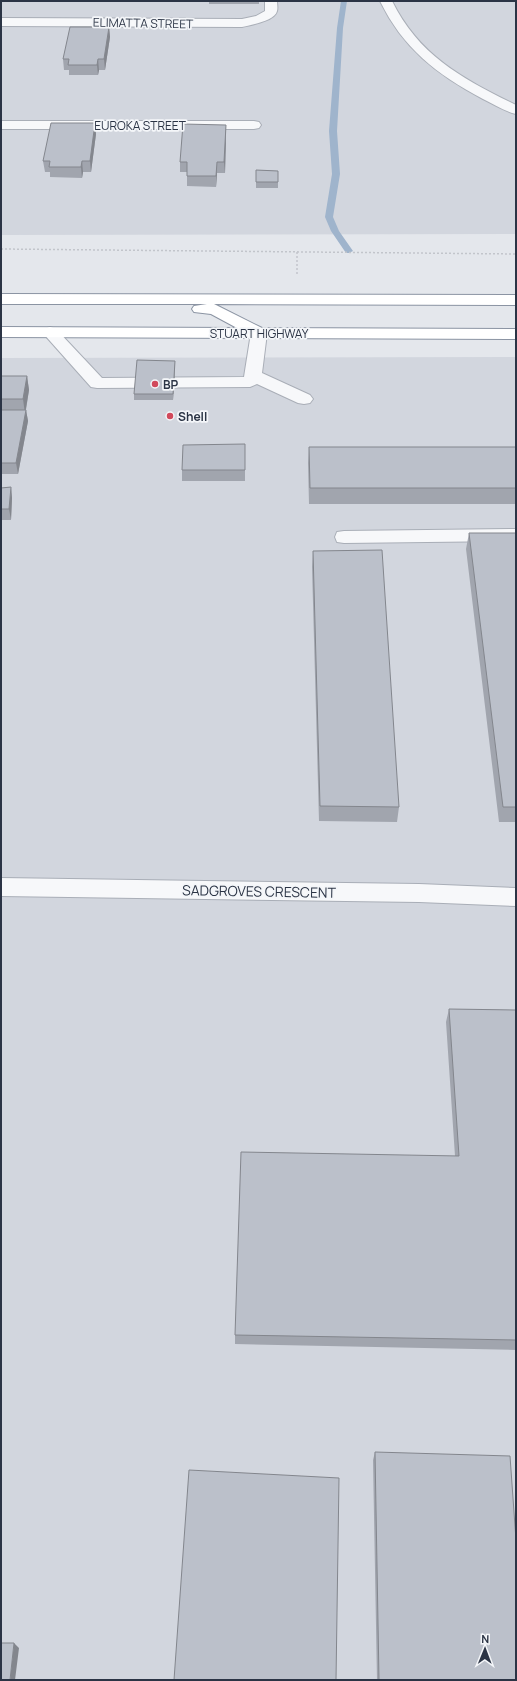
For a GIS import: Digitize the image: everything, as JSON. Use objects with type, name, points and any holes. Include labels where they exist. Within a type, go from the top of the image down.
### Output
[{"type":"highway","points":[[1,299],[516,300]]},
{"type":"highway","points":[[33,299],[84,309],[214,309],[259,333]]},
{"type":"highway","points":[[333,300],[370,309],[516,309]]},
{"type":"highway","name":"STUART HIGHWAY","points":[[1,332],[516,334]]},
{"type":"street","name":"ELIMATTA STREET","points":[[1,22],[223,24],[250,21],[267,16],[271,12],[271,1]]},
{"type":"street","points":[[386,1],[405,33],[435,64],[467,85],[516,110]]},
{"type":"street","name":"EUROKA STREET","points":[[1,125],[254,125]]},
{"type":"street","points":[[50,332],[97,383],[250,382],[253,375],[259,333]]},
{"type":"street","points":[[253,375],[304,399]]},
{"type":"street","points":[[344,537],[516,535]]},
{"type":"street","name":"SADGROVES CRESCENT","points":[[1,887],[419,893],[516,897]]},
{"type":"path","points":[[1,248],[516,254]]},
{"type":"shaded area","points":[[1,1],[516,1],[516,234],[1,235]]},
{"type":"shaded area","points":[[516,357],[516,1680],[1,1680],[1,358]]},
{"type":"building","points":[[70,27],[109,27],[104,59],[98,59],[97,65],[68,65],[69,59],[63,59]]},
{"type":"building","points":[[51,123],[95,123],[90,161],[82,161],[81,167],[49,167],[50,161],[43,161]]},
{"type":"building","points":[[183,124],[226,125],[224,162],[217,162],[216,176],[187,176],[187,162],[180,162]]},
{"type":"building","points":[[256,170],[278,171],[278,182],[256,182]]},
{"type":"building","points":[[137,360],[175,361],[173,394],[134,394]]},
{"type":"building","points":[[1,376],[27,376],[23,399],[1,399]]},
{"type":"building","points":[[1,410],[26,410],[16,463],[1,463]]},
{"type":"building","points":[[245,444],[245,470],[182,470],[183,445]]},
{"type":"building","points":[[309,447],[516,447],[516,488],[310,488]]},
{"type":"building","points":[[11,487],[9,509],[1,509],[1,488]]},
{"type":"building","points":[[469,533],[516,533],[516,807],[503,807]]},
{"type":"building","points":[[382,550],[399,807],[320,806],[313,551]]},
{"type":"building","points":[[449,1009],[516,1010],[516,1340],[235,1335],[241,1152],[459,1156]]},
{"type":"building","points":[[375,1452],[510,1456],[516,1540],[516,1680],[379,1680]]},
{"type":"building","points":[[189,1470],[339,1478],[336,1680],[174,1680]]},
{"type":"building","points":[[1,1643],[14,1643],[10,1680],[1,1680]]},
{"type":"waterway","points":[[344,1],[340,28],[333,131],[336,174],[329,217],[335,231],[349,251]]},
{"type":"waterway","points":[[352,260],[353,268]]},
{"type":"place","name":"BP","points":[[155,384]]},
{"type":"place","name":"Shell","points":[[170,416]]}]
